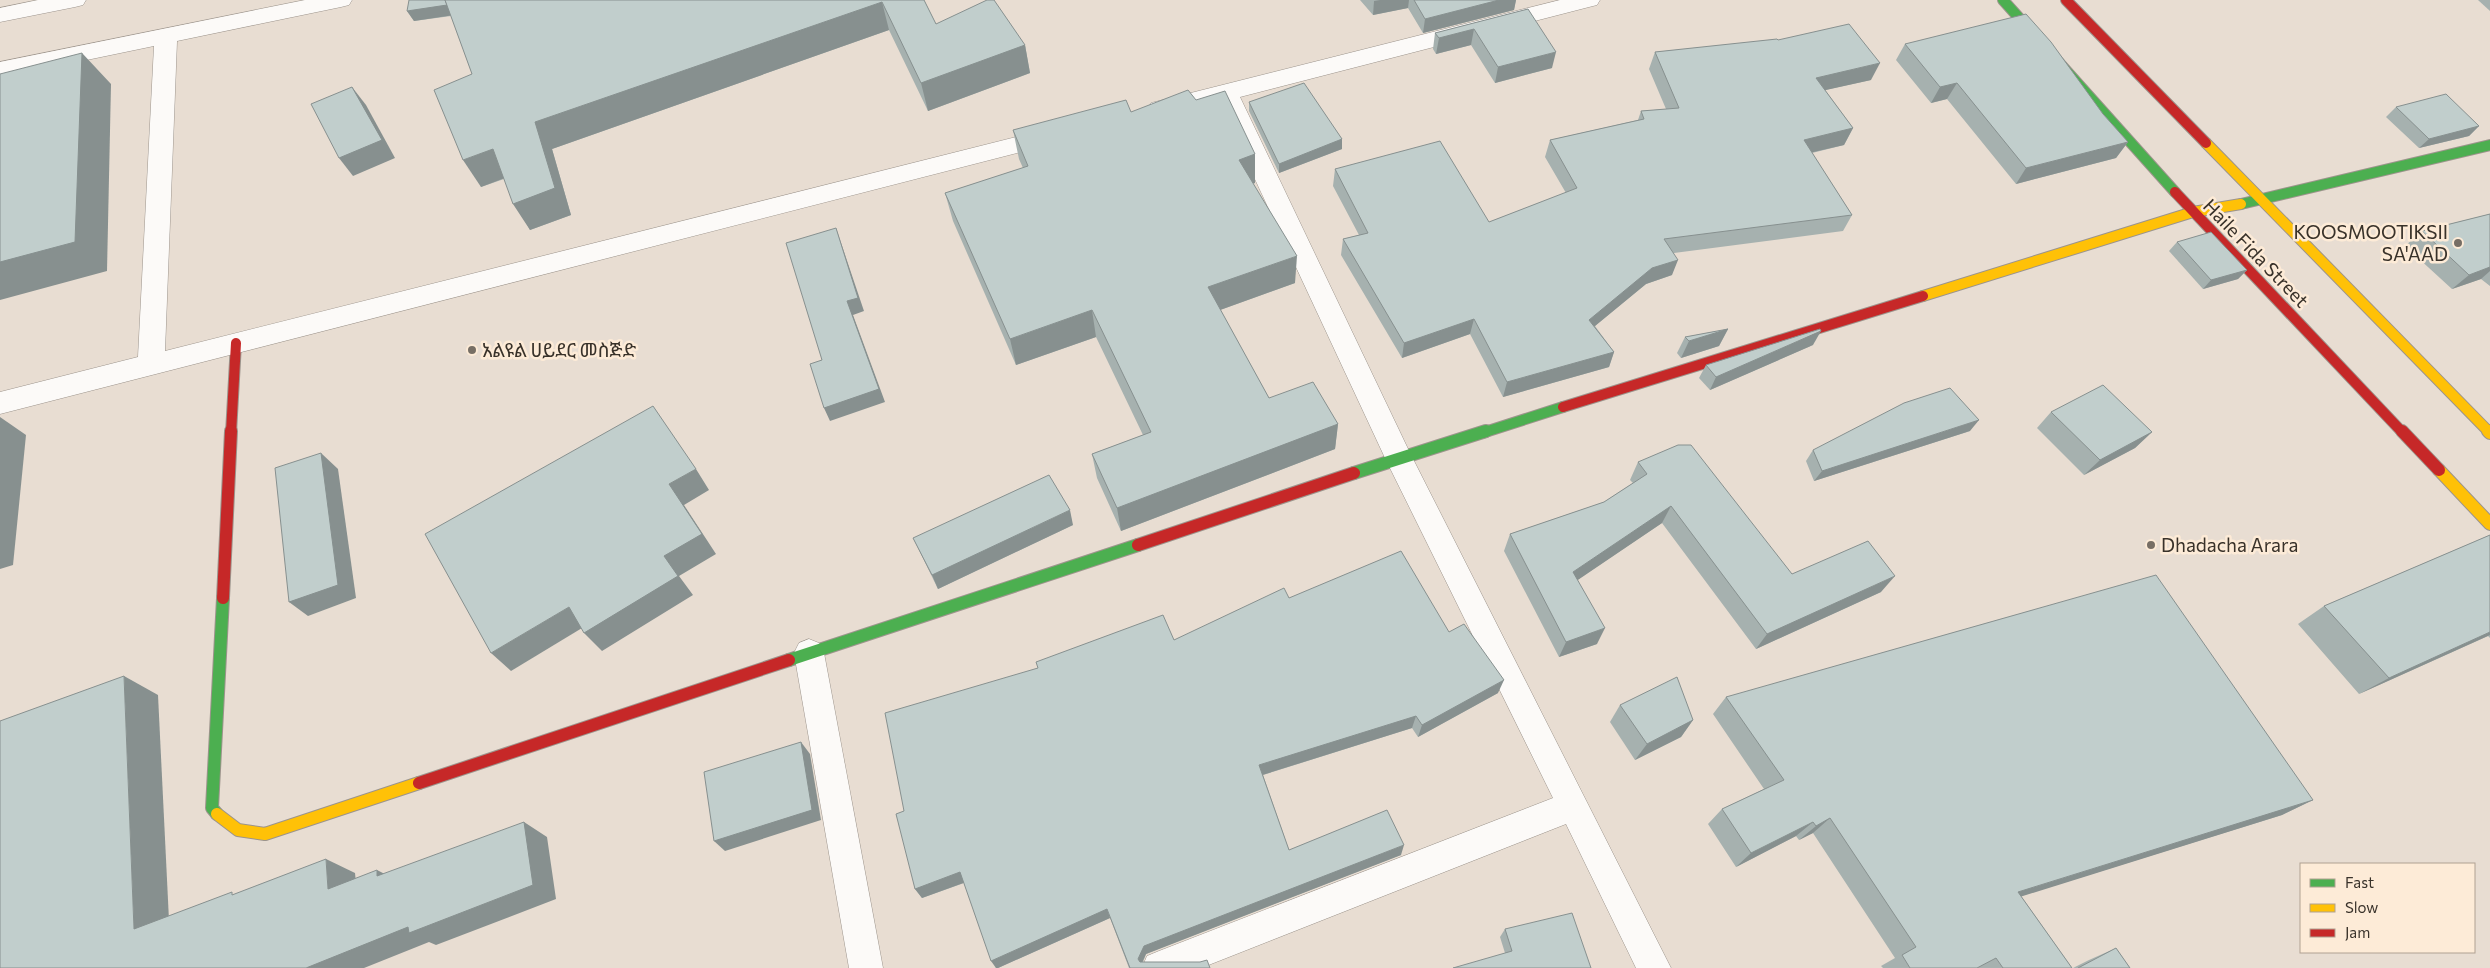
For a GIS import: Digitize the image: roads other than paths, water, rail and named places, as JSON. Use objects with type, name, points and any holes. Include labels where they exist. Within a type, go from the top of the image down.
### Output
[{"type":"street","points":[[0,16],[75,0]]},
{"type":"street","points":[[0,70],[341,0]]},
{"type":"street","points":[[1139,114],[1589,0]]},
{"type":"street","name":"Haile Fida Street","points":[[2004,0],[2193,212],[2490,524]]},
{"type":"street","points":[[2066,0],[2490,433]]},
{"type":"street","points":[[151,365],[166,36]]},
{"type":"street","points":[[1226,92],[1399,458],[1654,968]]},
{"type":"street","points":[[0,403],[1072,131]]},
{"type":"street","points":[[236,343],[212,808],[234,829],[248,835],[265,834],[1399,458],[2193,212],[2262,200],[2490,145]]},
{"type":"street","points":[[809,653],[866,968]]},
{"type":"street","points":[[1159,968],[1573,806]]},
{"type":"place","name":"KOOSMOOTIKSII SA'AAD","points":[[2458,243]]},
{"type":"place","name":"አልዩል ሀይደር መስጅድ","points":[[472,350]]},
{"type":"place","name":"Dhadacha Arara","points":[[2151,545]]}]
